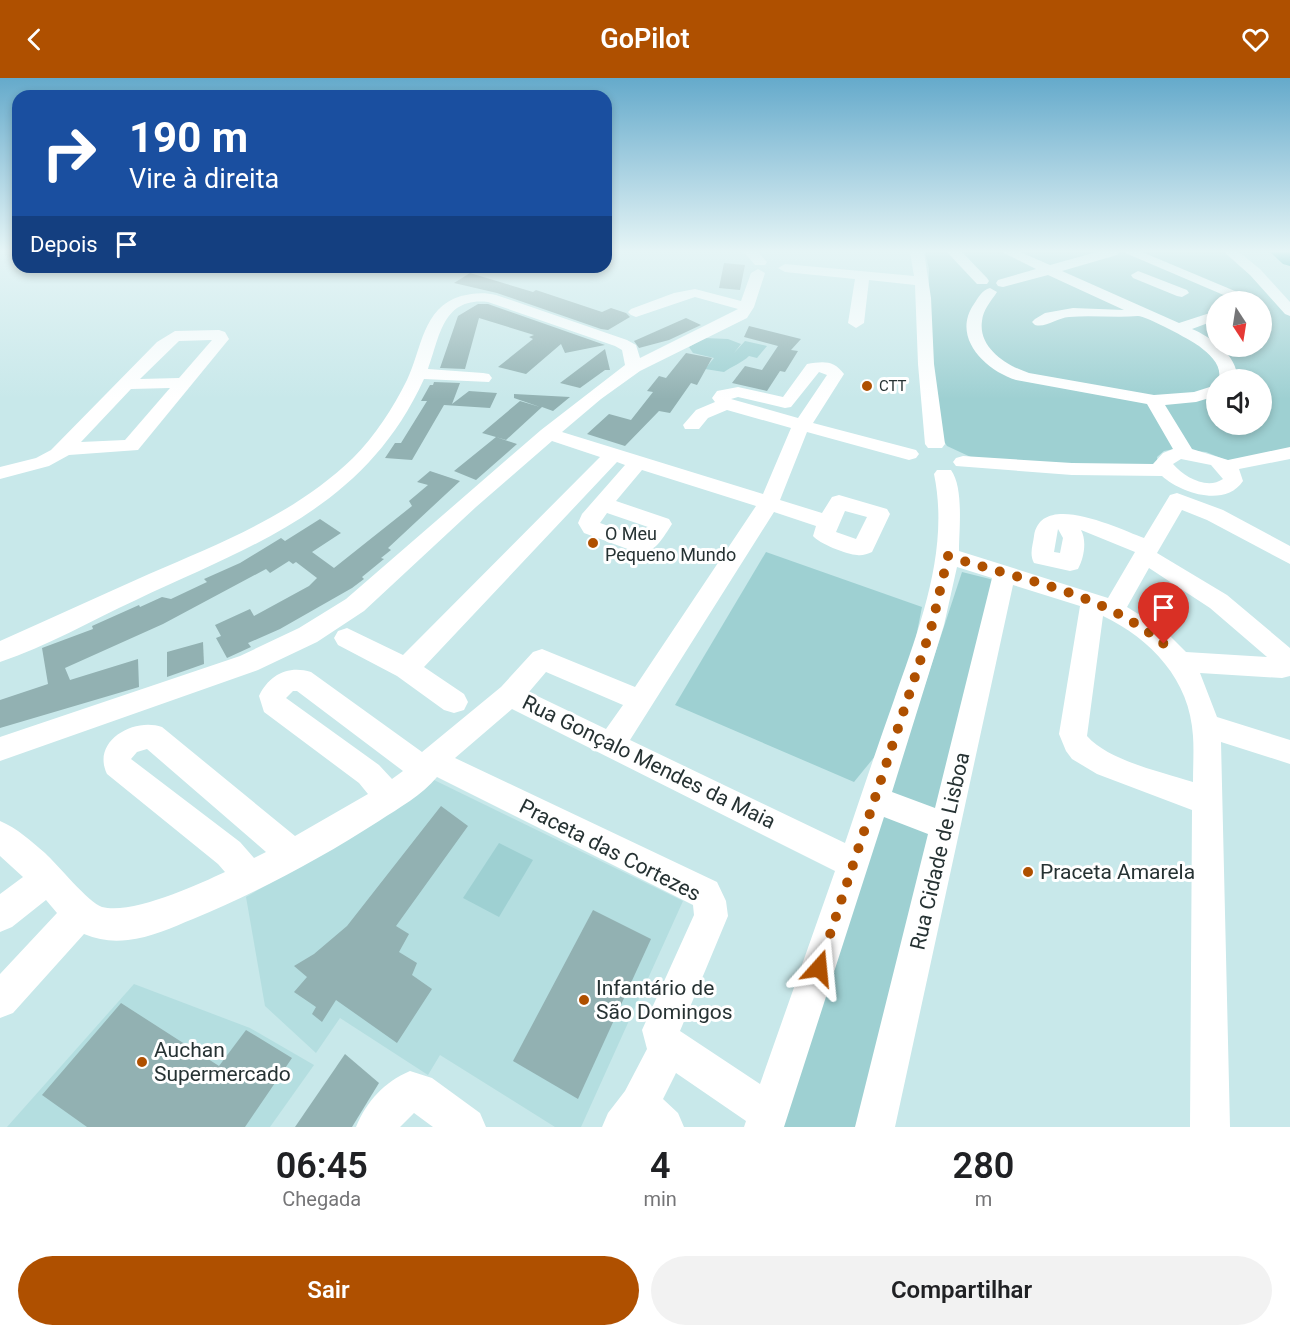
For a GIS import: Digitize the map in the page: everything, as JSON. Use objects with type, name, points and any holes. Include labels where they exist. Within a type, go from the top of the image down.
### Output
[{"type":"street","points":[[0,652],[227,549],[295,514],[335,484],[361,460],[385,430],[419,374],[441,314],[466,301]]},
{"type":"street","points":[[498,301],[632,358]]},
{"type":"street","points":[[636,312],[667,301]]},
{"type":"street","points":[[727,301],[747,307]]},
{"type":"street","points":[[0,749],[249,663],[308,634],[366,596],[632,358],[671,349],[739,317],[747,307],[748,301]]},
{"type":"street","points":[[856,323],[859,301]]},
{"type":"street","points":[[923,301],[926,364],[935,444]]},
{"type":"street","points":[[982,301],[977,310],[974,331],[982,350],[999,366],[1026,378],[1071,383],[1154,400],[1196,397],[1206,394]]},
{"type":"street","points":[[1117,301],[1179,328],[1206,343],[1223,360],[1228,369]]},
{"type":"street","points":[[1272,304],[1287,307]]},
{"type":"street","points":[[1040,322],[1047,318],[1070,313],[1099,312],[1130,315],[1139,311]]},
{"type":"street","points":[[1179,328],[1206,319]]},
{"type":"street","points":[[0,473],[44,462],[64,449],[175,336],[219,335],[221,339],[131,446],[64,449]]},
{"type":"street","points":[[612,744],[752,531],[776,489],[796,435],[804,425],[836,377],[835,372],[825,366],[811,369],[788,402],[784,403],[735,392],[723,395],[721,398],[726,404],[804,425],[924,467],[955,471],[963,462]]},
{"type":"street","points":[[419,374],[483,378]]},
{"type":"street","points":[[127,384],[186,383]]},
{"type":"street","points":[[1154,400],[1185,453]]},
{"type":"street","points":[[692,425],[702,414],[726,404]]},
{"type":"street","points":[[548,434],[828,522]]},
{"type":"street","points":[[642,1120],[669,1046],[767,1120],[932,625],[948,556],[948,492],[924,467],[911,449],[917,445],[935,444],[954,450],[963,462],[1072,469],[1166,470]]},
{"type":"street","points":[[1206,801],[1110,765],[1086,753],[1075,741],[1073,734],[1103,605],[1146,552],[1183,492],[1202,488],[1228,487],[1233,481],[1232,474],[1226,466],[1208,457],[1185,453],[1174,454],[1163,464],[1166,470],[1179,480],[1183,492],[1215,514],[1290,556]]},
{"type":"street","points":[[1226,466],[1290,453]]},
{"type":"street","points":[[406,669],[613,454]]},
{"type":"street","points":[[603,504],[638,462]]},
{"type":"street","points":[[1078,517],[1146,552],[1222,604],[1273,647],[1288,664],[1282,668],[1181,662]]},
{"type":"street","points":[[948,556],[1103,605],[1150,633],[1181,662],[1191,677],[1205,724],[1210,1127]]},
{"type":"street","name":"Rua Cidade de Lisboa","points":[[875,1127],[1004,575]]},
{"type":"street","points":[[347,638],[406,669],[454,702]]},
{"type":"street","points":[[510,695],[542,658],[641,700]]},
{"type":"street","points":[[389,798],[369,774],[274,704],[272,696],[276,689],[288,681],[302,680],[429,766]]},
{"type":"street","name":"Rua Gonçalo Mendes da Maia","points":[[0,836],[48,878],[79,914],[114,926],[142,922],[195,902],[250,877],[389,798],[510,695],[853,862]]},
{"type":"street","points":[[1205,724],[1290,752]]},
{"type":"street","points":[[250,877],[229,854],[117,765],[115,759],[119,751],[131,741],[152,736],[292,854]]},
{"type":"street","name":"Praceta das Cortezes","points":[[429,766],[705,894],[709,901],[711,916],[661,1030],[663,1041],[669,1046]]},
{"type":"street","points":[[874,799],[945,826]]},
{"type":"street","points":[[0,915],[48,878]]},
{"type":"street","points":[[0,1000],[79,914]]},
{"type":"street","points":[[376,1127],[387,1111],[410,1091],[418,1092],[466,1127]]},
{"type":"shaded area","points":[[928,301],[1206,301],[1206,357],[1272,357],[1272,301],[1277,301],[1290,315],[1290,450],[1233,463],[1206,452],[1174,449],[1164,451],[1157,457],[1158,464],[1075,466],[975,459],[947,446],[942,438],[928,323]]},
{"type":"shaded area","points":[[704,338],[728,339],[741,344],[734,353],[745,341],[767,346],[757,358],[749,356],[724,372],[705,369],[714,358],[693,353],[689,347]]},
{"type":"shaded area","points":[[766,552],[922,607],[898,728],[854,782],[675,705]]},
{"type":"shaded area","points":[[962,572],[998,581],[862,1127],[779,1127]]},
{"type":"shaded area","points":[[432,779],[683,901],[581,1127],[555,1127],[440,1055],[428,1075],[340,1018],[316,1053],[265,1006],[246,897],[332,847]]},
{"type":"shaded area","points":[[499,843],[533,860],[499,917],[463,898]]},
{"type":"shaded area","name":"Auchan Supermercado","points":[[134,984],[250,1028],[314,1065],[270,1127],[7,1127]]},
{"type":"building","points":[[520,301],[569,301],[602,312],[611,308],[626,313],[630,317],[608,330]]},
{"type":"building","points":[[478,304],[488,304],[605,345],[565,353],[561,344],[526,374],[498,367],[533,339],[529,337],[534,335],[479,318],[465,369],[440,368],[458,316]]},
{"type":"building","points":[[686,318],[701,325],[669,340],[639,348],[634,341]]},
{"type":"building","points":[[749,326],[801,339],[791,350],[798,351],[785,372],[780,371],[767,391],[732,383],[745,366],[762,370],[778,346],[744,337]]},
{"type":"building","points":[[605,349],[610,370],[605,370],[580,388],[560,383]]},
{"type":"building","points":[[686,353],[712,358],[697,385],[691,383],[670,413],[659,411],[625,446],[587,434],[609,414],[631,420],[653,392],[647,391],[659,376],[666,378]]},
{"type":"building","points":[[434,382],[460,383],[452,404],[469,391],[497,393],[490,408],[444,405],[412,460],[385,458],[395,443],[401,443],[427,401],[421,401]]},
{"type":"building","points":[[514,394],[570,397],[553,411],[542,407],[506,440],[482,433],[520,401],[540,407],[514,398]]},
{"type":"building","points":[[496,437],[517,444],[476,480],[454,471]]},
{"type":"building","points":[[430,471],[460,481],[388,548],[391,550],[381,558],[384,559],[352,588],[280,629],[248,643],[251,647],[227,658],[216,638],[221,636],[215,625],[250,609],[254,616],[309,586],[317,578],[296,562],[293,564],[289,561],[270,573],[266,569],[163,624],[65,668],[70,680],[138,659],[139,687],[0,728],[0,700],[48,684],[42,648],[93,629],[92,626],[139,605],[140,607],[162,597],[171,599],[207,582],[204,579],[240,563],[281,538],[285,541],[320,519],[341,533],[312,552],[334,568],[412,506],[409,501],[428,485],[417,482]]},
{"type":"building","points":[[203,642],[204,664],[167,677],[167,652]]},
{"type":"building","points":[[441,806],[468,826],[396,926],[409,934],[399,952],[417,963],[412,975],[432,989],[397,1043],[336,1000],[322,1022],[312,1014],[316,1007],[294,992],[307,977],[294,966],[314,954],[347,926]]},
{"type":"building","name":"Infantário de São Domingos","points":[[593,910],[651,939],[578,1099],[513,1061]]},
{"type":"building","name":"Auchan Supermercado","points":[[121,1003],[219,1066],[246,1030],[292,1058],[245,1127],[87,1127],[42,1095]]},
{"type":"building","points":[[345,1054],[379,1083],[352,1127],[295,1127]]},
{"type":"place","name":"CTT","points":[[867,386]]},
{"type":"place","name":"O Meu Pequeno Mundo","points":[[593,543]]},
{"type":"place","name":"Praceta Amarela","points":[[1028,872]]},
{"type":"place","name":"Infantário de São Domingos","points":[[584,1000]]},
{"type":"place","name":"Auchan Supermercado","points":[[142,1062]]},
{"type":"route","points":[[819,968],[932,625],[948,556],[1093,601],[1132,620],[1164,644]]}]
